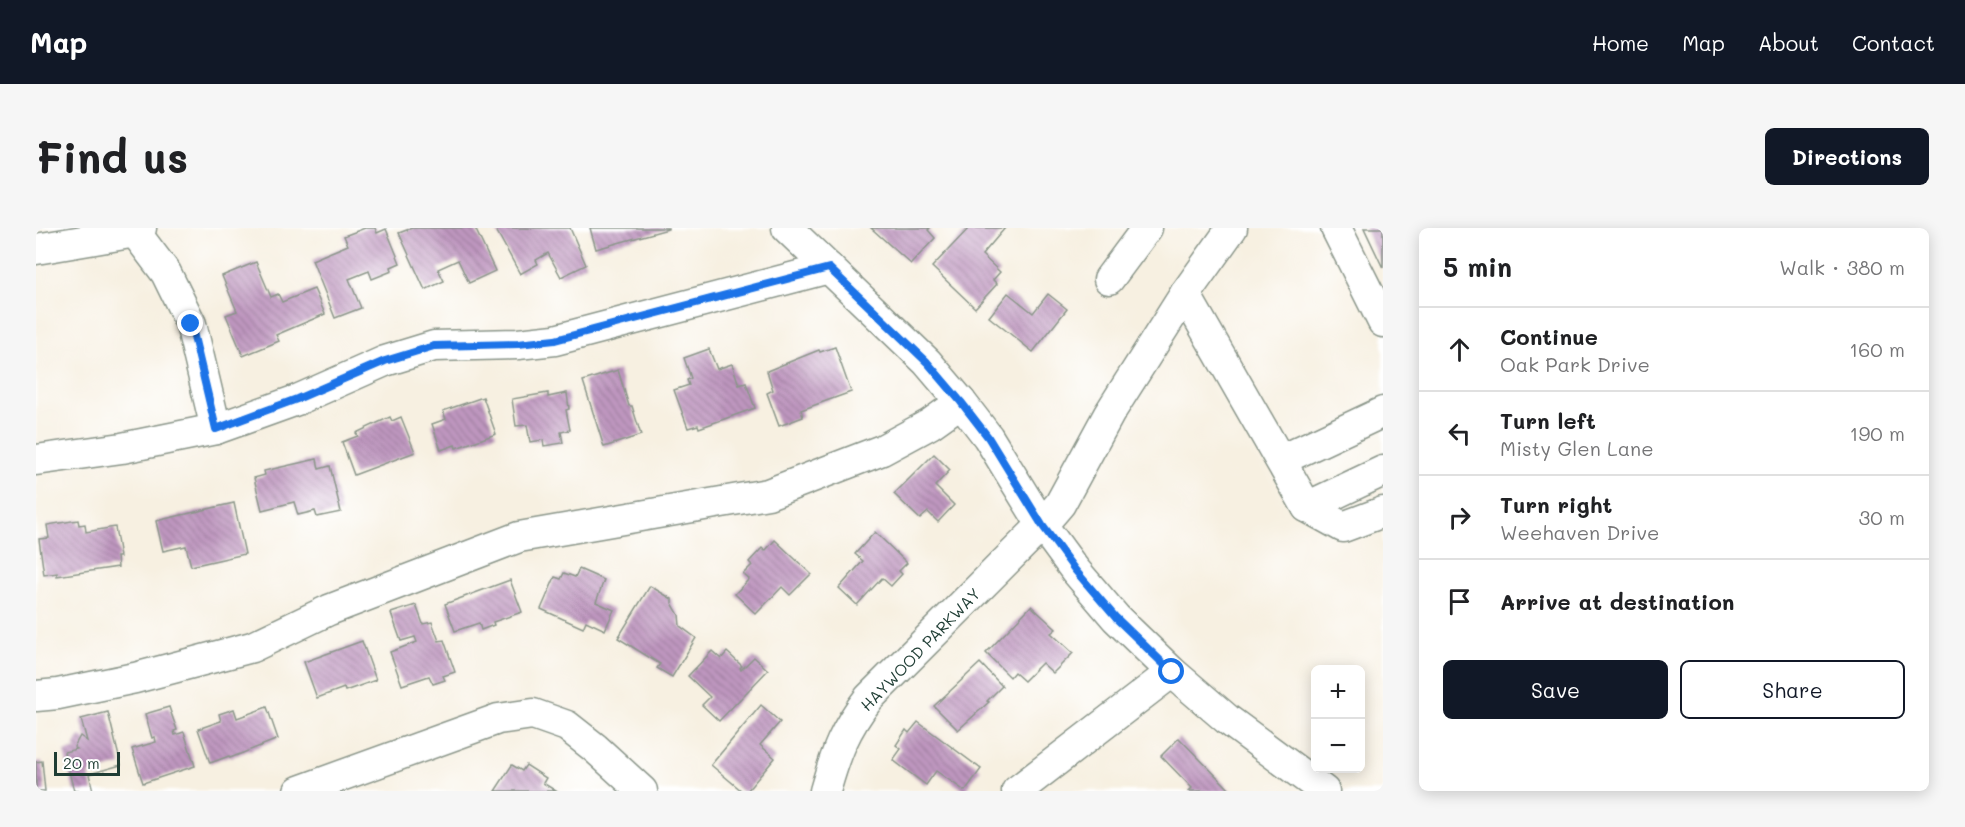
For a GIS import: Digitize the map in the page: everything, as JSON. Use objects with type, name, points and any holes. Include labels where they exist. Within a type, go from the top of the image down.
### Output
[{"type":"street","points":[[787,228],[927,362],[961,402],[988,437],[1042,525],[1075,570],[1116,618],[1172,672],[1227,720],[1323,791]]},
{"type":"street","points":[[1108,279],[1147,228]]},
{"type":"street","name":"HAYWOOD PARKWAY","points":[[825,791],[836,753],[851,722],[869,698],[1042,525],[1060,504],[1108,414],[1185,294],[1232,228]]},
{"type":"street","points":[[1336,228],[1383,322]]},
{"type":"street","points":[[36,249],[136,229],[166,273],[191,324],[216,429]]},
{"type":"street","points":[[36,460],[122,448],[216,429],[297,399],[385,361],[434,346],[518,344],[555,340],[829,268]]},
{"type":"street","points":[[1185,294],[1307,507],[1343,527],[1383,512]]},
{"type":"street","points":[[36,696],[58,694],[135,678],[252,647],[329,609],[519,537],[768,494],[882,450],[930,424],[961,402]]},
{"type":"street","points":[[1281,460],[1383,412]]},
{"type":"street","points":[[1307,507],[1383,471]]},
{"type":"street","points":[[1017,791],[1172,672]]},
{"type":"street","points":[[299,791],[498,719],[533,714],[567,726],[642,791]]},
{"type":"building","points":[[365,228],[375,228],[377,233],[386,229],[400,263],[391,267],[392,271],[372,279],[369,271],[349,279],[361,308],[335,318],[312,260],[348,245],[344,236]]},
{"type":"building","points":[[412,228],[475,228],[495,271],[469,283],[458,260],[438,269],[444,281],[425,290],[399,233]]},
{"type":"building","points":[[495,228],[570,228],[586,265],[561,277],[548,253],[536,260],[538,264],[520,274]]},
{"type":"building","points":[[590,228],[668,228],[668,229],[596,249]]},
{"type":"building","points":[[871,228],[930,228],[928,230],[935,238],[911,264]]},
{"type":"building","points":[[969,228],[1005,228],[982,255],[1000,272],[993,280],[997,284],[975,308],[932,267]]},
{"type":"building","points":[[1364,228],[1383,228],[1383,268]]},
{"type":"building","points":[[256,262],[271,297],[278,294],[282,302],[314,289],[325,314],[276,335],[279,341],[243,356],[226,315],[237,311],[222,276]]},
{"type":"building","points":[[1008,293],[1033,313],[1048,294],[1067,309],[1033,352],[989,317]]},
{"type":"building","points":[[835,347],[851,392],[801,410],[803,417],[779,426],[767,393],[773,390],[767,371],[819,350],[820,352]]},
{"type":"building","points":[[709,349],[717,369],[732,364],[739,385],[746,383],[755,408],[699,428],[698,425],[688,428],[674,390],[689,385],[687,380],[691,378],[684,358]]},
{"type":"building","points":[[618,370],[641,435],[604,447],[583,381]]},
{"type":"building","points":[[548,393],[548,397],[567,393],[569,409],[566,410],[570,430],[561,432],[563,443],[544,446],[543,440],[530,442],[527,425],[516,426],[512,399]]},
{"type":"building","points":[[483,397],[496,434],[456,448],[455,445],[441,450],[432,424],[446,419],[443,411]]},
{"type":"building","points":[[390,417],[392,421],[401,417],[415,452],[354,475],[342,442],[358,436],[356,433]]},
{"type":"building","points":[[934,454],[950,470],[935,486],[954,505],[938,522],[928,512],[920,519],[894,494]]},
{"type":"building","points":[[317,459],[319,469],[330,466],[341,512],[317,517],[315,511],[298,515],[294,502],[262,510],[254,478],[265,475],[264,471]]},
{"type":"building","points":[[234,503],[245,554],[191,566],[186,546],[163,551],[156,521]]},
{"type":"building","points":[[78,520],[79,525],[85,524],[86,532],[115,527],[120,557],[117,557],[118,567],[57,576],[57,573],[44,575],[39,539],[49,538],[47,525]]},
{"type":"building","points":[[875,532],[907,563],[899,571],[902,574],[891,586],[882,578],[857,605],[839,588],[863,561],[855,554]]},
{"type":"building","points":[[775,540],[811,574],[790,595],[782,587],[756,614],[735,594],[749,579],[743,574],[752,565],[749,562],[762,548],[765,551]]},
{"type":"building","points":[[579,569],[604,580],[596,602],[614,610],[605,630],[586,621],[583,628],[541,609],[555,577],[561,579],[564,573],[575,577]]},
{"type":"building","points":[[510,580],[522,612],[493,622],[494,625],[481,630],[479,623],[455,631],[445,604]]},
{"type":"building","points":[[650,586],[672,599],[679,615],[680,626],[696,638],[672,677],[657,668],[660,664],[618,638]]},
{"type":"building","points":[[416,605],[423,624],[432,622],[439,641],[444,640],[455,672],[443,676],[445,680],[433,684],[429,676],[402,685],[390,652],[417,642],[415,637],[401,641],[391,613]]},
{"type":"building","points":[[1031,606],[1056,629],[1051,633],[1073,653],[1053,673],[1042,663],[1024,681],[1014,672],[1010,677],[986,653]]},
{"type":"building","points":[[362,641],[376,680],[317,698],[304,662]]},
{"type":"building","points":[[712,651],[721,659],[727,652],[742,666],[741,670],[754,657],[768,670],[719,721],[702,705],[710,697],[688,676]]},
{"type":"building","points":[[980,663],[1002,686],[987,701],[989,702],[958,730],[934,706]]},
{"type":"building","points":[[761,705],[780,722],[760,745],[775,758],[747,791],[742,791],[711,765]]},
{"type":"building","points":[[169,707],[177,730],[174,731],[175,735],[184,732],[195,766],[143,783],[132,749],[156,742],[155,737],[152,738],[145,714]]},
{"type":"building","points":[[267,707],[278,739],[230,758],[229,756],[210,763],[198,729],[221,721],[219,714],[234,709],[237,718]]},
{"type":"building","points":[[108,712],[121,765],[89,774],[93,791],[74,791],[64,752],[77,749],[74,747],[80,736],[87,741],[81,719]]},
{"type":"building","points":[[918,722],[981,769],[965,791],[936,771],[926,785],[893,760],[901,749],[896,745],[906,730],[909,733]]},
{"type":"building","points":[[1179,738],[1231,791],[1189,791],[1192,788],[1161,756]]},
{"type":"building","points":[[42,761],[45,791],[36,791],[36,762]]},
{"type":"building","points":[[512,765],[522,771],[526,765],[546,778],[543,783],[556,791],[495,791]]},
{"type":"route","points":[[191,324],[216,429],[297,399],[385,361],[434,346],[518,344],[555,340],[829,268],[927,362],[961,402],[988,437],[1042,525],[1075,570],[1116,618],[1172,672]]}]
